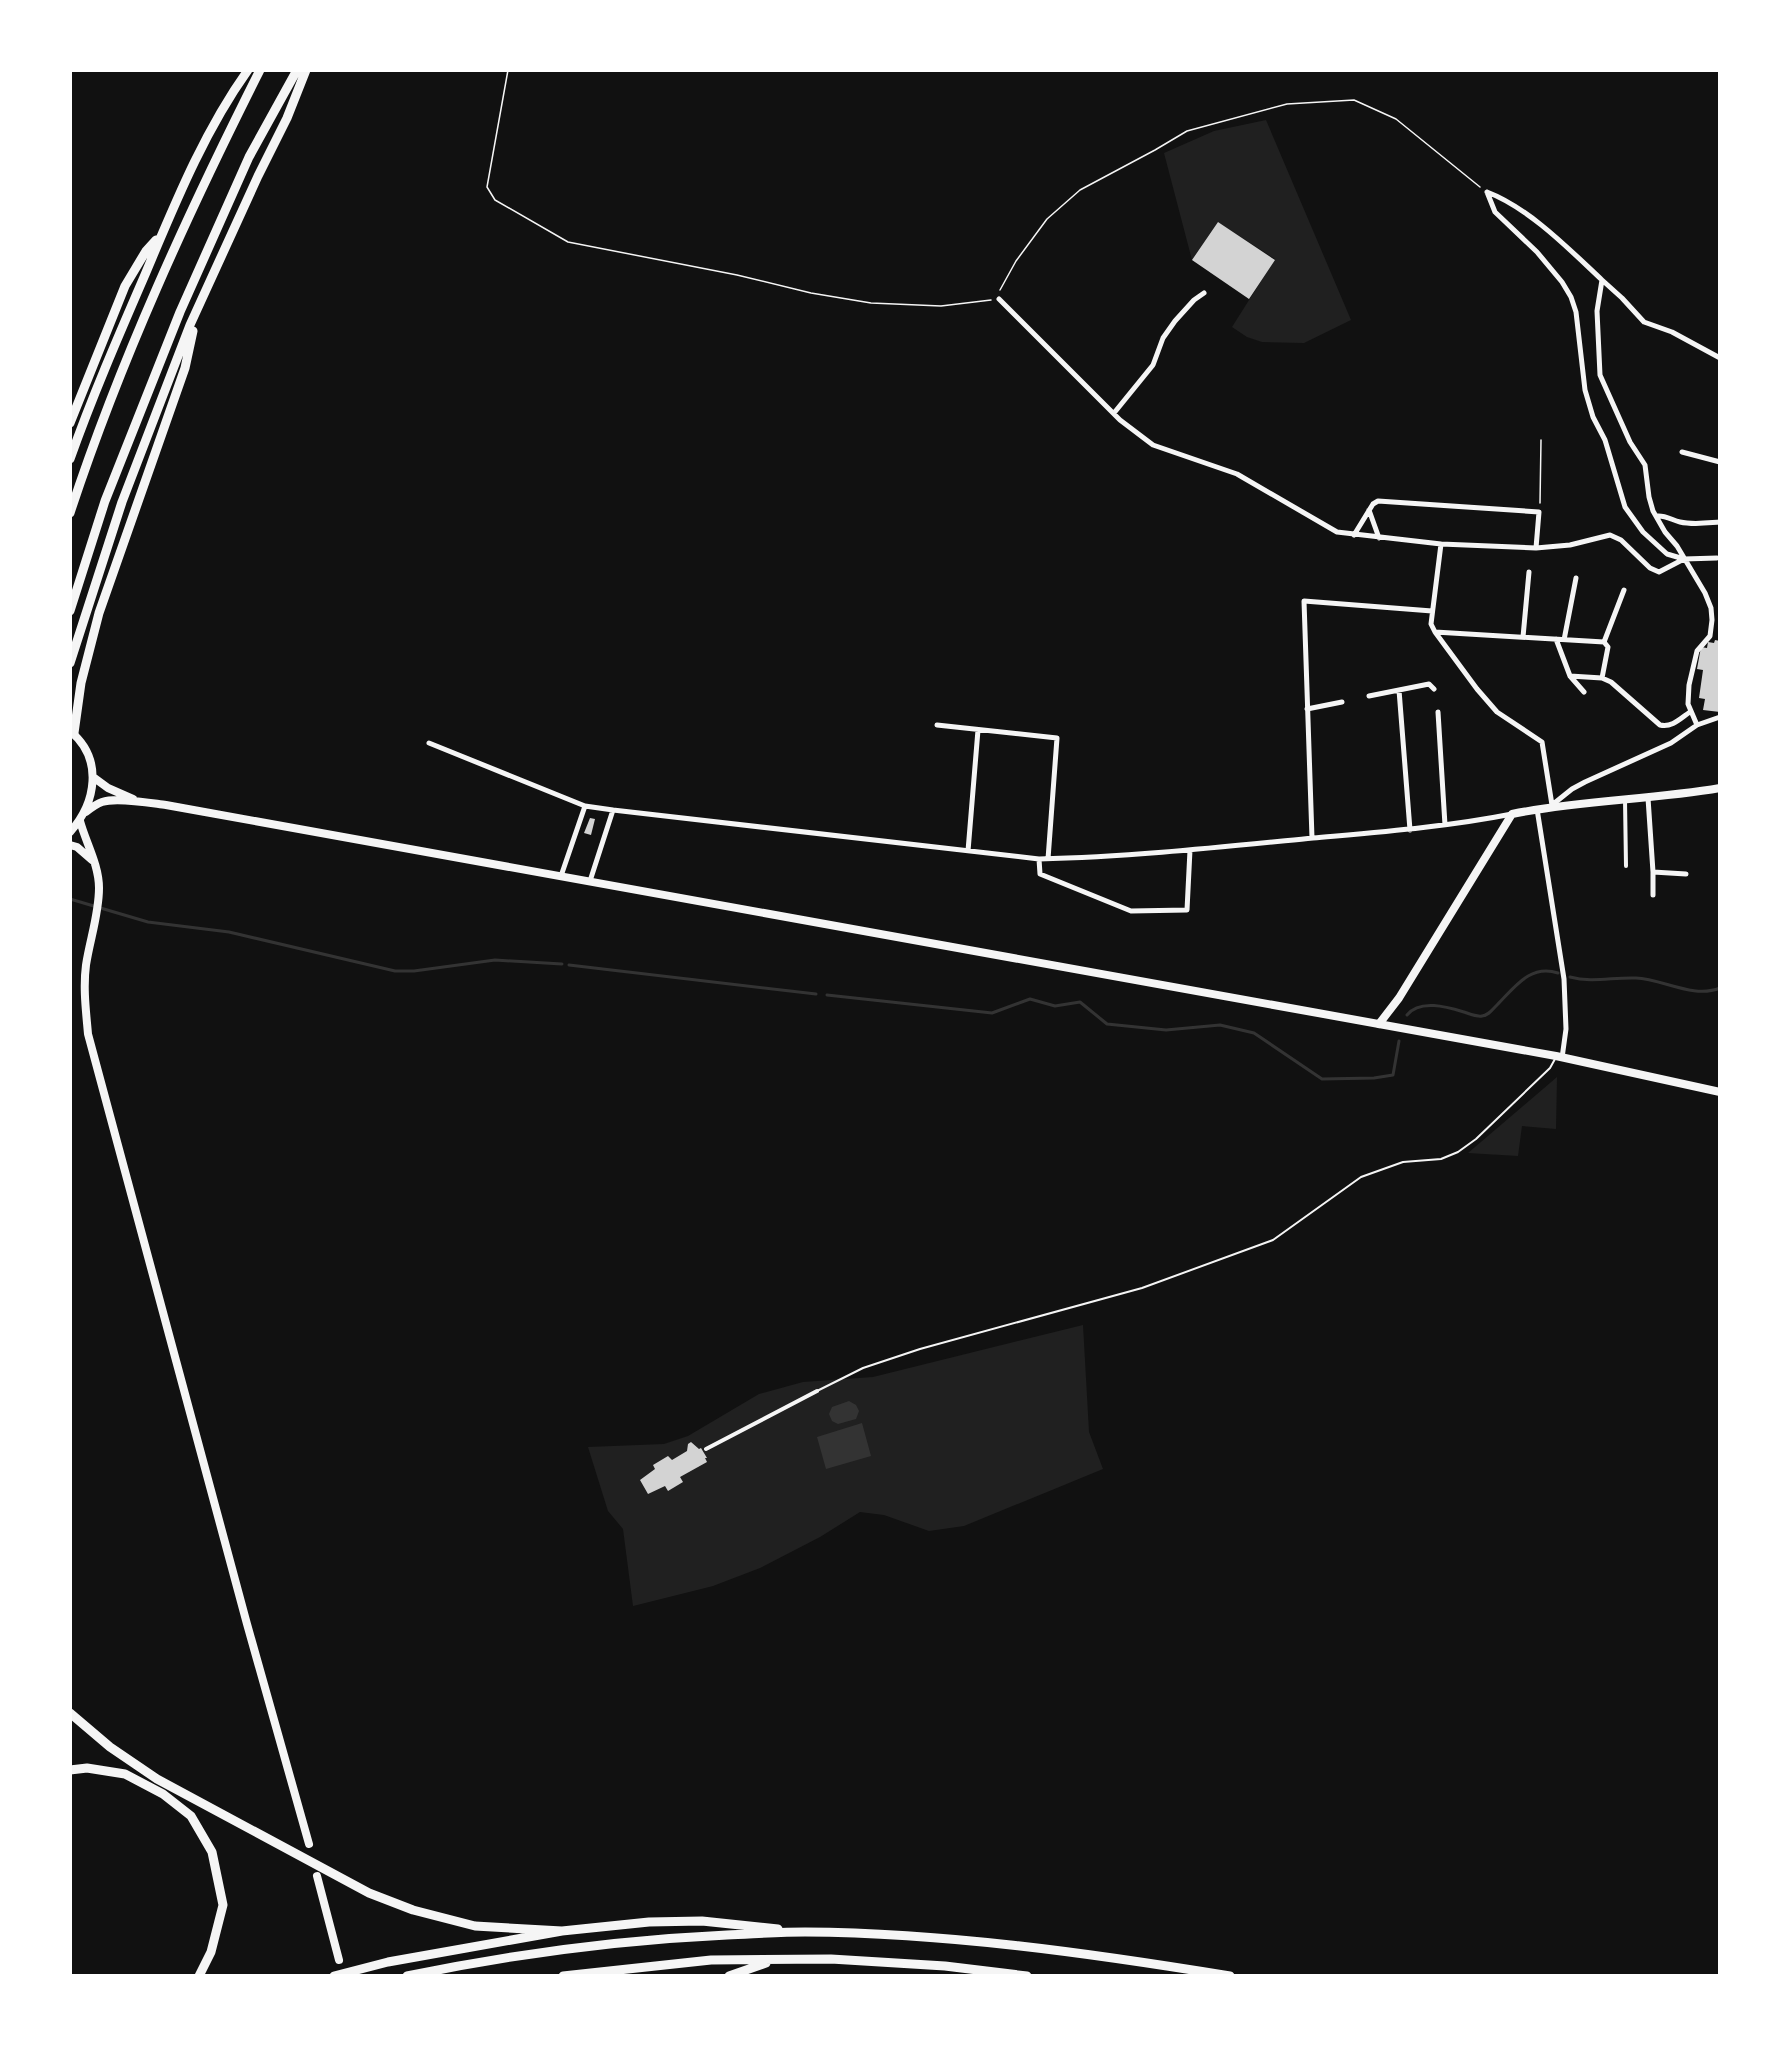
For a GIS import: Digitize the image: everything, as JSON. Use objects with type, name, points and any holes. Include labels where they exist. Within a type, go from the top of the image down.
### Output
[{"type":"highway","points":[[70,459],[163,231],[215,122],[248,70]]},
{"type":"highway","points":[[70,513],[88,458],[156,291],[260,70]]},
{"type":"highway","points":[[70,611],[105,501],[180,312],[249,157],[297,70]]},
{"type":"highway","points":[[70,663],[122,502],[190,325],[287,118],[306,70]]},
{"type":"highway","points":[[70,423],[125,285],[146,251],[163,231]]},
{"type":"highway","points":[[72,732],[99,613],[185,368],[199,307]]},
{"type":"highway","points":[[70,1713],[110,1747],[157,1779],[369,1893],[413,1910],[475,1926],[562,1931]]},
{"type":"highway","points":[[70,1770],[87,1768],[125,1774],[163,1794],[191,1816],[212,1852],[223,1905],[211,1952],[200,1976]]},
{"type":"highway","points":[[334,1976],[388,1962],[562,1931],[649,1922],[702,1921],[804,1932],[930,1938],[1005,1945],[1105,1956],[1230,1976]]},
{"type":"highway","points":[[407,1976],[530,1953],[655,1939],[804,1932]]},
{"type":"highway","points":[[563,1976],[711,1960],[831,1959],[945,1966],[1027,1976]]},
{"type":"highway","points":[[729,1976],[774,1960]]},
{"type":"main road","points":[[70,832],[86,812],[92,795],[93,777],[87,754],[72,732]]},
{"type":"main road","points":[[93,777],[108,788],[139,801]]},
{"type":"main road","points":[[1379,1024],[1399,998],[1512,814],[1552,806],[1648,798],[1719,788]]},
{"type":"main road","points":[[86,812],[106,800],[139,801],[1559,1057],[1719,1092]]},
{"type":"main road","points":[[80,821],[99,887],[86,965],[85,999],[88,1034],[96,1070],[309,1844]]},
{"type":"main road","points":[[70,845],[77,847],[93,861]]},
{"type":"main road","points":[[317,1876],[339,1960]]},
{"type":"street","points":[[1486,192],[1505,199],[1568,248],[1622,298],[1644,322],[1671,332],[1719,358]]},
{"type":"street","points":[[1486,192],[1495,212],[1537,252],[1572,297],[1576,312],[1585,390],[1593,417],[1605,440],[1625,507],[1643,532],[1667,554],[1684,559],[1717,558]]},
{"type":"street","points":[[1602,280],[1597,311],[1600,375],[1630,442],[1645,465],[1649,497],[1657,516],[1705,593],[1711,608],[1710,636],[1700,645],[1695,656],[1689,685],[1688,704],[1697,725]]},
{"type":"street","points":[[1114,413],[1153,365],[1163,338],[1175,321],[1194,300],[1204,293]]},
{"type":"street","points":[[999,299],[1114,413],[1153,445],[1237,474],[1336,532],[1441,544],[1536,548],[1570,545],[1610,535],[1621,540],[1641,561],[1659,572],[1684,559]]},
{"type":"street","points":[[1682,452],[1719,462]]},
{"type":"street","points":[[1354,534],[1369,510],[1378,501],[1539,512],[1536,548]]},
{"type":"street","points":[[1369,510],[1379,538]]},
{"type":"street","points":[[1657,516],[1662,515],[1678,521],[1698,524],[1719,522]]},
{"type":"street","points":[[1441,544],[1431,624],[1477,689],[1497,712],[1542,741],[1552,806]]},
{"type":"street","points":[[1523,637],[1529,572]]},
{"type":"street","points":[[1564,640],[1576,578]]},
{"type":"street","points":[[1604,642],[1624,590]]},
{"type":"street","points":[[1312,838],[1304,601],[1432,611]]},
{"type":"street","points":[[1712,620],[1719,619]]},
{"type":"street","points":[[1435,632],[1604,642],[1608,647],[1602,678]]},
{"type":"street","points":[[1556,639],[1570,676],[1584,692]]},
{"type":"street","points":[[1570,676],[1602,678],[1611,682],[1660,725],[1672,724],[1690,712]]},
{"type":"street","points":[[1369,696],[1429,684],[1434,689]]},
{"type":"street","points":[[1399,690],[1410,830]]},
{"type":"street","points":[[1307,709],[1342,702]]},
{"type":"street","points":[[1438,712],[1445,825]]},
{"type":"street","points":[[1552,806],[1572,789],[1671,743],[1697,725],[1719,717]]},
{"type":"street","points":[[937,725],[1058,738],[1048,859]]},
{"type":"street","points":[[968,851],[978,730]]},
{"type":"street","points":[[429,743],[585,806],[1039,859],[1190,850],[1410,830],[1512,814]]},
{"type":"street","points":[[1648,798],[1653,895]]},
{"type":"street","points":[[1625,800],[1626,866]]},
{"type":"street","points":[[561,876],[585,806]]},
{"type":"street","points":[[1537,809],[1563,979],[1566,1029],[1559,1057]]},
{"type":"street","points":[[590,881],[613,810]]},
{"type":"street","points":[[1039,859],[1040,874],[1131,911],[1186,910],[1190,850]]},
{"type":"street","points":[[1653,872],[1686,874]]},
{"type":"street","points":[[706,1449],[817,1391]]},
{"type":"lane","points":[[817,1391],[863,1368],[920,1349],[1142,1288],[1273,1240],[1361,1177],[1403,1162],[1441,1159],[1458,1152],[1476,1139],[1559,1057]]},
{"type":"path","points":[[508,70],[487,187],[495,200],[568,242],[737,275],[811,293],[871,303],[941,306],[999,299],[1001,287],[1016,261],[1047,219],[1080,190],[1187,131],[1287,104],[1354,100],[1396,120],[1486,192]]},
{"type":"path","points":[[1539,512],[1541,440]]},
{"type":"shaded area","points":[[1266,120],[1351,320],[1304,343],[1262,342],[1247,337],[1232,327],[1275,259],[1218,222],[1192,260],[1164,153],[1214,131]]},
{"type":"shaded area","points":[[1557,1077],[1556,1129],[1522,1126],[1518,1156],[1468,1153]]},
{"type":"shaded area","points":[[1083,1325],[1089,1432],[1103,1469],[964,1526],[929,1531],[884,1515],[860,1512],[820,1537],[760,1568],[713,1586],[633,1606],[623,1529],[608,1511],[588,1447],[664,1444],[688,1436],[759,1394],[803,1382],[873,1377]]},
{"type":"shaded area","points":[[849,1401],[856,1405],[859,1411],[856,1419],[838,1424],[832,1421],[829,1414],[832,1407]]},
{"type":"shaded area","points":[[862,1423],[871,1456],[826,1469],[817,1437]]},
{"type":"building","points":[[1218,222],[1275,260],[1249,299],[1192,260]]},
{"type":"building","points":[[1715,640],[1720,641],[1720,712],[1703,710],[1705,699],[1699,698],[1703,670],[1697,669],[1701,647],[1707,648],[1708,642],[1714,643]]},
{"type":"building","points":[[590,818],[595,819],[591,835],[584,833]]},
{"type":"building","points":[[691,1442],[699,1449],[701,1448],[707,1462],[680,1477],[683,1482],[668,1491],[665,1486],[648,1494],[640,1480],[655,1469],[653,1465],[668,1456],[672,1460],[687,1451],[688,1444]]},
{"type":"waterway","points":[[70,899],[148,922],[229,932],[395,971],[414,971],[495,960],[562,964]]},
{"type":"waterway","points":[[569,965],[816,994]]},
{"type":"waterway","points":[[1407,1015],[1412,1010],[1426,1006],[1450,1008],[1475,1016],[1484,1015],[1531,974],[1548,971],[1558,973]]},
{"type":"waterway","points":[[1570,977],[1594,980],[1646,979],[1699,991],[1720,988]]},
{"type":"waterway","points":[[827,995],[992,1013],[1030,999],[1055,1006],[1080,1002],[1107,1024],[1166,1030],[1220,1025],[1254,1033],[1322,1079],[1374,1078],[1393,1075],[1399,1041]]}]
